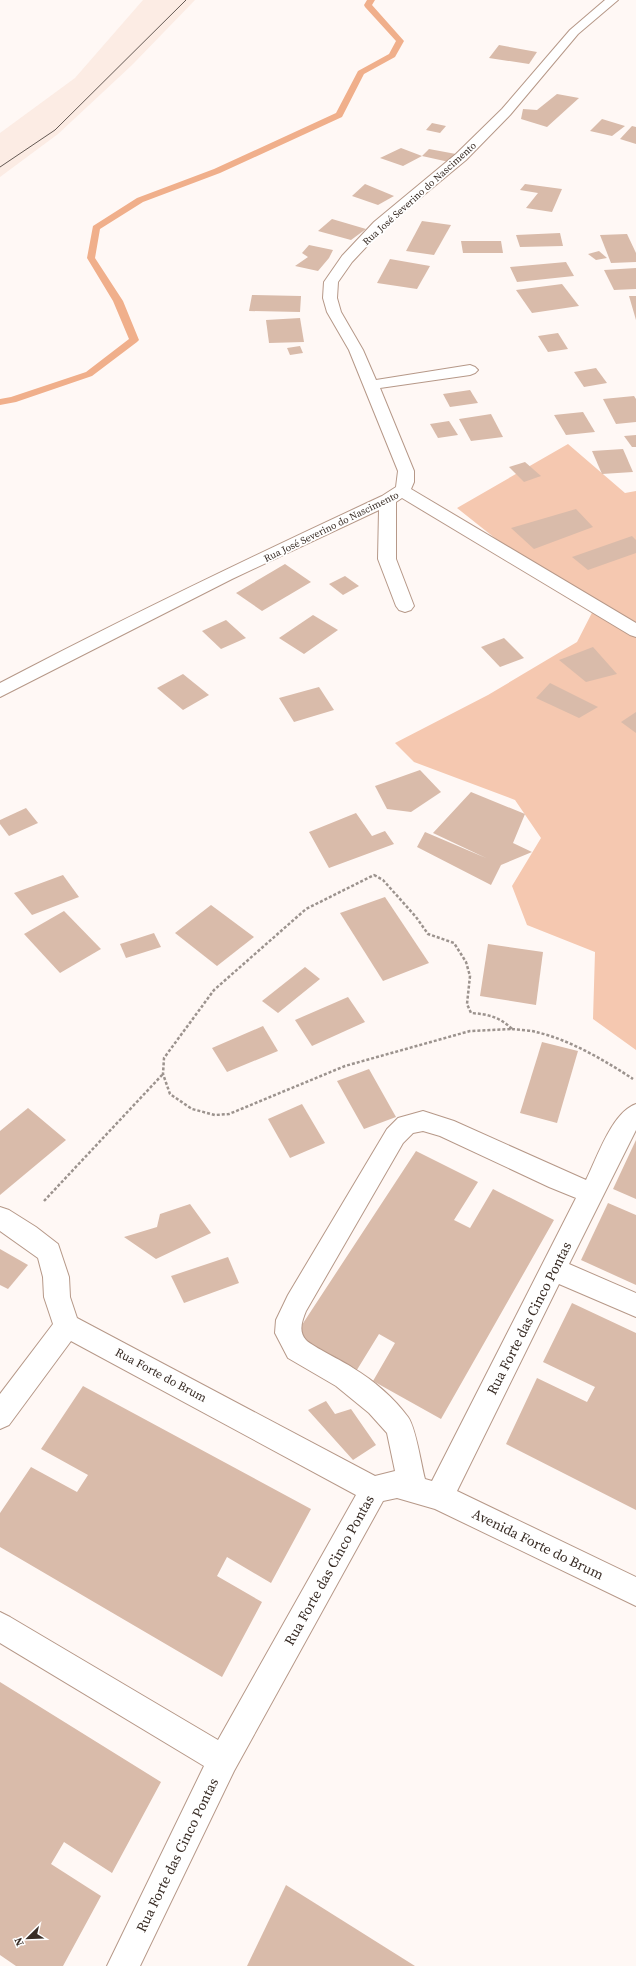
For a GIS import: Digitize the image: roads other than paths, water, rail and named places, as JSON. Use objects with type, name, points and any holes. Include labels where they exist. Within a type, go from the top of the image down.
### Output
[{"type":"street","name":"Rua José Severino do Nascimento","points":[[0,691],[107,634],[226,575],[395,496],[407,482],[406,471],[356,350],[334,312],[330,298],[331,282],[347,259],[379,225],[461,157],[506,112],[574,32],[612,0]]},
{"type":"street","points":[[370,385],[470,370]]},
{"type":"street","points":[[405,606],[388,559],[395,496],[636,631]]},
{"type":"street","name":"Rua Forte das Cinco Pontas","points":[[123,1966],[223,1760],[374,1490],[397,1484],[426,1492],[554,1270],[625,1126],[636,1114]]},
{"type":"street","points":[[426,1492],[399,1427],[378,1404],[345,1377],[297,1349],[288,1333],[289,1320],[297,1303],[395,1136],[406,1126],[423,1121],[446,1128],[558,1180],[592,1193]]},
{"type":"street","points":[[0,1416],[67,1326],[57,1297],[56,1277],[49,1252],[9,1224]]},
{"type":"street","points":[[554,1270],[636,1304]]},
{"type":"street","name":"Rua Forte do Brum","points":[[67,1326],[374,1490]]},
{"type":"street","name":"Avenida Forte do Brum","points":[[426,1492],[636,1592]]},
{"type":"street","points":[[0,1627],[223,1760]]},
{"type":"waterway","points":[[0,402],[13,400],[89,374],[134,340],[118,301],[91,258],[96,228],[140,200],[217,171],[339,115],[361,73],[392,55],[400,41],[368,5],[371,0]]},
{"type":"tram line","points":[[0,167],[55,130],[186,0]]}]
